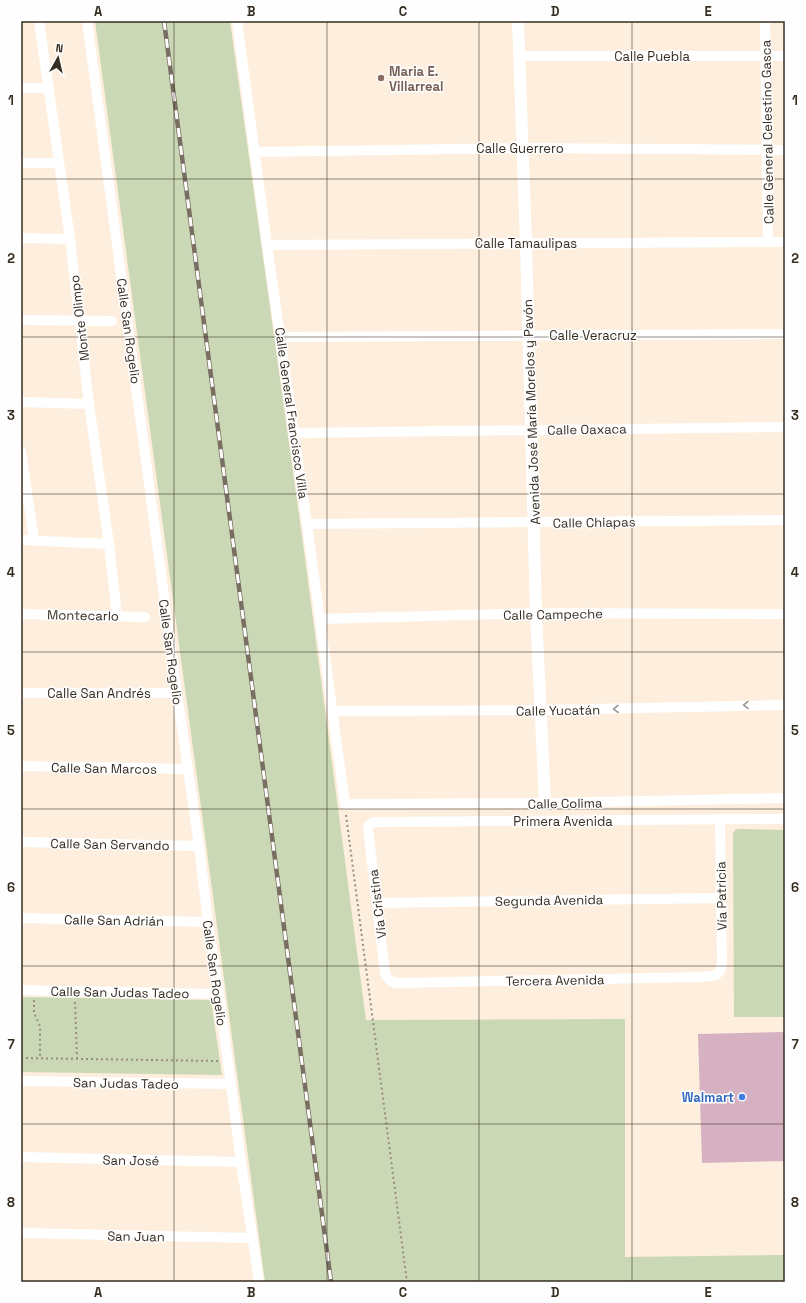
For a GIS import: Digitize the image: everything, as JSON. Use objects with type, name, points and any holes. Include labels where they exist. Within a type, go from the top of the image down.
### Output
[{"type":"street","name":"Monte Olimpo","points":[[39,21],[70,239],[89,404],[109,544],[117,616]]},
{"type":"street","name":"Calle San Rogelio","points":[[87,21],[258,1282]]},
{"type":"street","name":"Calle General Francisco Villa","points":[[237,21],[345,804]]},
{"type":"street","name":"Avenida José María Morelos y Pavón","points":[[518,21],[526,243],[536,613],[544,803]]},
{"type":"street","name":"Calle General Celestino Gasca","points":[[765,21],[768,242]]},
{"type":"street","name":"Calle Puebla","points":[[520,56],[785,56]]},
{"type":"street","points":[[21,88],[49,88]]},
{"type":"street","name":"Calle Guerrero","points":[[254,152],[523,148],[785,150]]},
{"type":"street","points":[[21,163],[58,163]]},
{"type":"street","points":[[21,238],[70,239]]},
{"type":"street","name":"Calle Tamaulipas","points":[[267,245],[785,242]]},
{"type":"street","points":[[21,320],[112,321]]},
{"type":"street","name":"Calle Veracruz","points":[[281,337],[785,334]]},
{"type":"street","points":[[21,402],[89,404]]},
{"type":"street","name":"Calle Oaxaca","points":[[294,433],[785,427]]},
{"type":"street","points":[[21,451],[34,540]]},
{"type":"street","name":"Calle Chiapas","points":[[307,524],[785,520]]},
{"type":"street","points":[[21,540],[109,544]]},
{"type":"street","name":"Calle Campeche","points":[[320,619],[536,613],[785,614]]},
{"type":"street","name":"Montecarlo","points":[[21,614],[145,617]]},
{"type":"street","name":"Calle San Andrés","points":[[21,693],[177,693]]},
{"type":"street","name":"Calle Yucatán","points":[[332,711],[540,710],[785,705]]},
{"type":"street","name":"Calle San Marcos","points":[[21,766],[188,770]]},
{"type":"street","name":"Calle Colima","points":[[345,804],[544,803],[785,798]]},
{"type":"street","name":"Primera Avenida","points":[[368,829],[369,825],[372,823],[380,822],[785,819]]},
{"type":"street","name":"Vía Patricia","points":[[720,820],[722,964],[720,971]]},
{"type":"street","name":"Vía Cristina","points":[[368,829],[385,973],[388,980]]},
{"type":"street","name":"Calle San Servando","points":[[21,842],[199,846]]},
{"type":"street","name":"Segunda Avenida","points":[[377,903],[721,898]]},
{"type":"street","name":"Calle San Adrián","points":[[21,918],[208,922]]},
{"type":"street","name":"Tercera Avenida","points":[[388,980],[391,982],[398,982],[696,977],[716,975],[720,971]]},
{"type":"street","name":"Calle San Judas Tadeo","points":[[21,990],[219,994]]},
{"type":"street","name":"San Judas Tadeo","points":[[21,1081],[231,1084]]},
{"type":"street","name":"San José","points":[[21,1157],[241,1162]]},
{"type":"street","name":"San Juan","points":[[21,1233],[251,1238]]},
{"type":"path","points":[[345,804],[407,1282]]},
{"type":"path","points":[[35,997],[33,1011],[40,1026],[40,1058]]},
{"type":"path","points":[[75,998],[77,1058]]},
{"type":"path","points":[[21,1058],[220,1061]]},
{"type":"green space","points":[[95,21],[230,21],[304,551],[366,1020],[625,1019],[625,1257],[785,1255],[785,1282],[265,1282]]},
{"type":"green space","points":[[735,830],[785,830],[785,1017],[734,1017],[733,834]]},
{"type":"green space","points":[[21,997],[211,1000],[222,1075],[21,1072]]},
{"type":"building","name":"Walmart","points":[[785,1032],[785,1161],[702,1163],[698,1034]]},
{"type":"railway","points":[[164,21],[331,1282]]},
{"type":"place","name":"Maria E. Villarreal","points":[[381,78]]},
{"type":"place","name":"Walmart","points":[[742,1097]]}]
